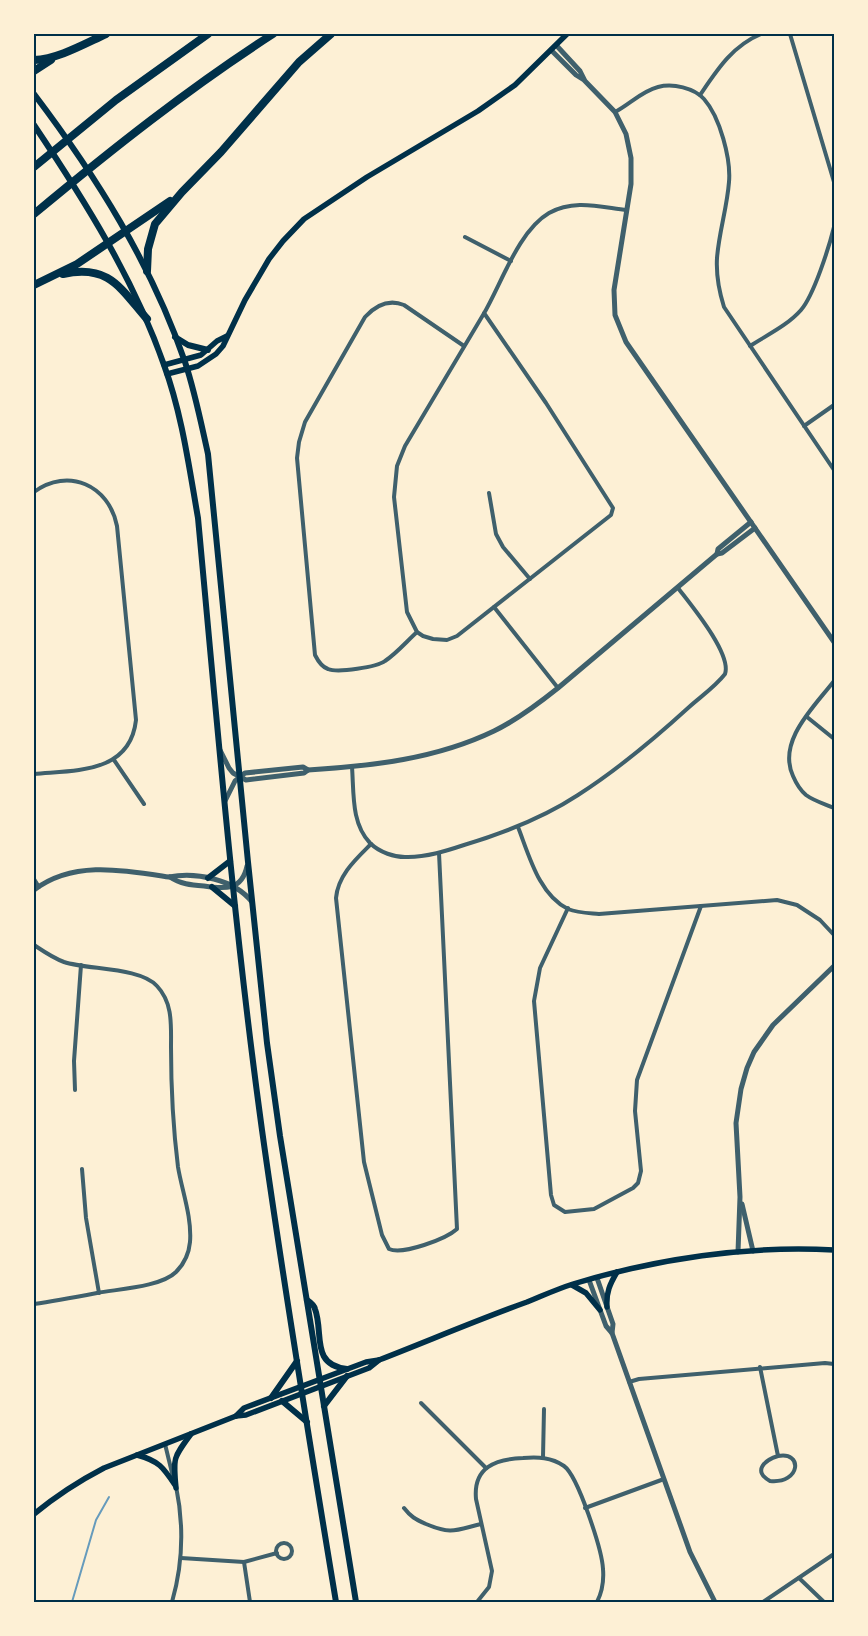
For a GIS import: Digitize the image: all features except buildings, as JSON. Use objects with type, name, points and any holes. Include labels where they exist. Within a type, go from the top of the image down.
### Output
[{"type":"highway","points":[[34,60],[63,52],[106,34]]},
{"type":"highway","points":[[37,164],[159,68],[208,34]]},
{"type":"highway","points":[[34,214],[101,158],[204,80],[273,34]]},
{"type":"highway","points":[[146,271],[148,249],[155,224],[299,62],[331,34]]},
{"type":"highway","points":[[34,71],[63,52]]},
{"type":"highway","points":[[34,285],[56,276],[77,264],[182,192]]},
{"type":"highway","points":[[56,276],[84,271],[99,273],[110,279],[147,319]]},
{"type":"main road","points":[[167,374],[198,366],[216,354],[223,346],[269,259],[304,219],[367,177],[478,110],[515,85],[567,34]]},
{"type":"main road","points":[[34,94],[95,180],[126,231],[146,271],[176,338],[187,369],[208,454],[267,1043],[306,1299],[356,1602]]},
{"type":"main road","points":[[34,126],[79,192],[147,319],[167,374],[188,458],[198,518],[230,861],[262,1129],[301,1390],[336,1602]]},
{"type":"main road","points":[[164,365],[202,355],[217,341],[227,336]]},
{"type":"main road","points":[[176,338],[188,345],[208,350]]},
{"type":"main road","points":[[208,878],[230,861]]},
{"type":"main road","points":[[212,887],[235,906]]},
{"type":"main road","points":[[236,1416],[244,1408],[347,1373],[366,1362],[379,1360],[466,1324],[572,1285],[617,1272],[738,1252],[786,1249],[834,1250]]},
{"type":"main road","points":[[607,1307],[606,1294],[617,1272]]},
{"type":"main road","points":[[572,1285],[586,1293],[600,1310]]},
{"type":"main road","points":[[306,1299],[315,1308],[322,1352],[329,1363],[347,1373]]},
{"type":"main road","points":[[271,1398],[297,1362]]},
{"type":"main road","points":[[324,1406],[347,1373]]},
{"type":"main road","points":[[34,1514],[85,1478],[164,1444],[236,1416],[246,1415],[282,1401],[301,1390]]},
{"type":"main road","points":[[282,1401],[307,1422]]},
{"type":"main road","points":[[176,1488],[174,1462],[178,1451],[193,1433]]},
{"type":"main road","points":[[137,1455],[160,1464],[176,1488]]},
{"type":"street","points":[[700,95],[723,61],[743,43],[761,34]]},
{"type":"street","points":[[790,34],[834,182]]},
{"type":"street","points":[[556,45],[580,71],[584,80]]},
{"type":"street","points":[[551,50],[615,112],[626,134],[631,158],[631,184],[614,290],[615,315],[626,342],[834,642]]},
{"type":"street","points":[[615,112],[659,86],[678,86],[700,95],[710,107],[724,145],[729,172],[728,192],[717,257],[718,285],[727,312],[834,470]]},
{"type":"street","points":[[484,314],[546,403],[613,508],[611,515],[457,636],[447,640],[433,639],[417,632],[407,612],[394,497],[395,475],[405,446],[484,314],[511,261],[533,225],[555,210],[574,205],[586,204],[627,210]]},
{"type":"street","points":[[750,346],[789,321],[802,309],[810,297],[831,242],[834,227]]},
{"type":"street","points":[[465,236],[511,261]]},
{"type":"street","points":[[417,632],[390,658],[378,666],[333,670],[326,668],[317,660],[297,458],[299,442],[305,422],[365,317],[372,310],[383,304],[398,303],[404,305],[464,346]]},
{"type":"street","points":[[804,426],[834,405]]},
{"type":"street","points":[[34,492],[54,482],[77,481],[91,487],[103,497],[115,518],[136,720],[131,741],[124,752],[114,760],[95,767],[34,774]]},
{"type":"street","points":[[488,493],[496,534],[503,547],[530,578]]},
{"type":"street","points":[[220,750],[229,768],[246,780],[304,773],[308,770],[352,767],[434,753],[494,731],[516,719],[558,688],[678,588],[751,522]]},
{"type":"street","points":[[717,554],[722,553],[755,528]]},
{"type":"street","points":[[352,767],[356,817],[371,844],[386,854],[408,857],[439,853],[518,827],[554,810],[579,795],[623,762],[664,729],[725,674],[726,660],[719,646],[678,588]]},
{"type":"street","points":[[494,607],[558,688]]},
{"type":"street","points":[[834,681],[792,740],[788,754],[789,766],[800,789],[805,794],[834,808]]},
{"type":"street","points":[[807,718],[833,738]]},
{"type":"street","points":[[114,760],[144,804]]},
{"type":"street","points":[[225,802],[235,781],[245,773],[303,767],[308,770]]},
{"type":"street","points":[[291,768],[292,774]]},
{"type":"street","points":[[518,827],[539,878],[546,889],[559,903],[576,912],[599,914],[778,900],[797,905],[820,920],[834,935]]},
{"type":"street","points":[[371,844],[345,872],[336,898],[364,1162],[382,1235],[387,1246],[393,1250],[403,1250],[442,1238],[457,1229],[439,853]]},
{"type":"street","points":[[169,877],[179,883],[222,889],[240,882],[246,872],[248,862]]},
{"type":"street","points":[[34,879],[36,888],[68,874],[101,869],[169,877],[180,875],[208,878],[233,886],[246,894],[252,902]]},
{"type":"street","points":[[568,908],[540,968],[534,1001],[550,1194],[554,1206],[565,1212],[594,1209],[633,1188],[640,1178],[641,1171],[635,1111],[637,1080],[701,906]]},
{"type":"street","points":[[34,945],[64,962],[136,974],[156,984],[166,999],[172,1018],[171,1085],[178,1168],[189,1226],[190,1242],[187,1256],[175,1273],[155,1282],[34,1304]]},
{"type":"street","points":[[76,1090],[74,1061],[81,965]]},
{"type":"street","points":[[738,1252],[740,1197],[736,1122],[747,1068],[763,1037],[834,966]]},
{"type":"street","points":[[82,1169],[86,1218],[99,1293]]},
{"type":"street","points":[[740,1197],[753,1251]]},
{"type":"street","points":[[597,1278],[613,1324],[612,1333]]},
{"type":"street","points":[[589,1280],[606,1326],[612,1333],[690,1552],[715,1602]]},
{"type":"street","points":[[630,1382],[639,1379],[760,1367],[834,1364]]},
{"type":"street","points":[[760,1367],[778,1456]]},
{"type":"street","points":[[421,1402],[486,1468]]},
{"type":"street","points":[[543,1457],[544,1409]]},
{"type":"street","points":[[164,1444],[176,1488],[182,1536],[179,1574],[172,1602]]},
{"type":"street","points":[[783,1455],[790,1458],[795,1464],[794,1472],[789,1478],[770,1481],[764,1476],[763,1465],[768,1459],[778,1456],[783,1455]]},
{"type":"street","points":[[477,1602],[489,1587],[492,1577],[492,1566],[476,1499],[476,1488],[479,1478],[486,1468],[507,1458],[543,1457],[565,1467],[573,1476],[585,1508],[602,1557],[604,1570],[601,1594],[597,1602]]},
{"type":"street","points":[[585,1508],[664,1479]]},
{"type":"street","points":[[404,1508],[411,1517],[443,1531],[481,1524]]},
{"type":"street","points":[[283,1543],[292,1548],[291,1555],[285,1559],[278,1557],[277,1553],[277,1548],[283,1543]]},
{"type":"street","points":[[181,1558],[244,1562],[277,1553]]},
{"type":"street","points":[[763,1602],[834,1554]]},
{"type":"street","points":[[244,1562],[250,1602]]},
{"type":"street","points":[[799,1578],[824,1602]]},
{"type":"waterway","points":[[72,1602],[96,1520],[109,1497]]}]
